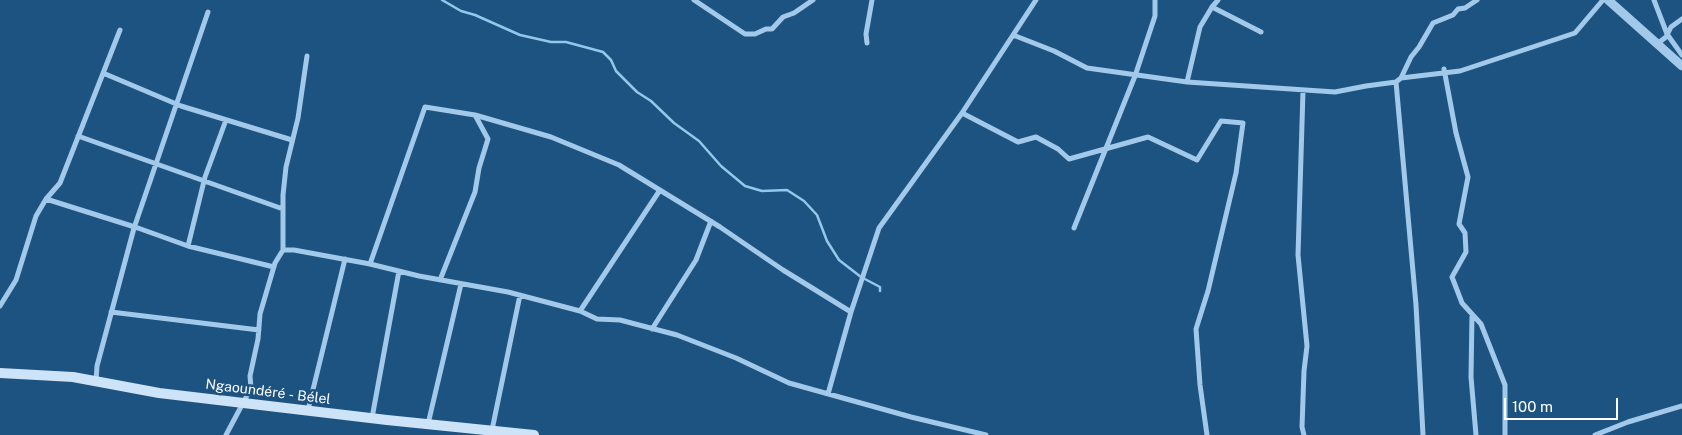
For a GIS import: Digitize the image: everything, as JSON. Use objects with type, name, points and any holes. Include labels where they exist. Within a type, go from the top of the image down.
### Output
[{"type":"main road","name":"Ngaoundéré - Bélel","points":[[0,373],[73,377],[159,393],[534,435]]},
{"type":"street","points":[[694,0],[745,34],[755,34],[772,28],[783,17],[794,13],[813,0]]},
{"type":"street","points":[[867,43],[866,34],[872,0]]},
{"type":"street","points":[[828,394],[851,312],[879,228],[962,113],[1036,0]]},
{"type":"street","points":[[1074,228],[1135,76],[1155,16],[1155,0]]},
{"type":"street","points":[[1187,82],[1200,27],[1218,0]]},
{"type":"street","points":[[1013,35],[1087,68],[1187,82],[1335,92],[1396,82],[1401,78],[1407,64],[1433,24],[1478,0]]},
{"type":"street","points":[[1401,78],[1444,71],[1460,71],[1575,33],[1603,0]]},
{"type":"street","points":[[1608,0],[1682,66]]},
{"type":"street","points":[[1654,0],[1667,34],[1682,56]]},
{"type":"street","points":[[1212,7],[1261,32]]},
{"type":"street","points":[[96,382],[97,366],[135,227],[208,12]]},
{"type":"street","points":[[1657,44],[1663,40],[1671,27],[1682,19]]},
{"type":"street","points":[[0,306],[16,280],[36,216],[46,198],[60,183],[120,30]]},
{"type":"street","points":[[226,435],[250,388],[250,376],[260,314],[274,267],[283,250],[286,167],[298,118],[307,56]]},
{"type":"street","points":[[1444,71],[1456,133],[1468,178],[1459,224],[1465,233],[1466,252],[1452,277],[1462,303],[1481,324],[1504,385],[1505,435]]},
{"type":"street","points":[[103,73],[177,104],[292,140]]},
{"type":"street","points":[[1396,82],[1416,305],[1423,435]]},
{"type":"street","points":[[1303,91],[1298,255],[1307,346],[1303,390],[1302,427],[1304,435]]},
{"type":"street","points":[[370,264],[426,107],[475,115],[560,141],[619,165],[711,221],[783,270],[851,312]]},
{"type":"street","points":[[962,113],[1018,142],[1036,137],[1058,149],[1069,159],[1148,137],[1197,160],[1221,121],[1243,123],[1236,173],[1208,291],[1196,329],[1200,385],[1207,435]]},
{"type":"street","points":[[440,280],[475,192],[479,168],[488,139],[475,115]]},
{"type":"street","points":[[188,246],[204,181],[226,120]]},
{"type":"street","points":[[78,136],[283,209]]},
{"type":"street","points":[[580,311],[660,190]]},
{"type":"street","points":[[46,198],[188,246],[274,267]]},
{"type":"street","points":[[652,328],[696,260],[711,221]]},
{"type":"street","points":[[283,250],[294,250],[345,259],[520,295],[580,311],[597,319],[620,320],[652,328],[677,335],[736,358],[789,383],[911,417],[986,435]]},
{"type":"street","points":[[308,410],[345,259]]},
{"type":"street","points":[[372,418],[399,271]]},
{"type":"street","points":[[428,424],[461,284]]},
{"type":"street","points":[[492,431],[520,295]]},
{"type":"street","points":[[112,312],[258,330]]},
{"type":"street","points":[[1472,314],[1471,377],[1476,435]]},
{"type":"street","points":[[1596,435],[1628,422],[1682,406]]},
{"type":"waterway","points":[[442,0],[461,11],[475,15],[520,35],[551,42],[566,42],[603,52],[611,60],[616,71],[637,92],[651,101],[674,123],[699,141],[721,166],[745,186],[762,191],[787,190],[804,201],[817,215],[827,241],[839,260],[861,277],[880,287],[880,291]]}]
